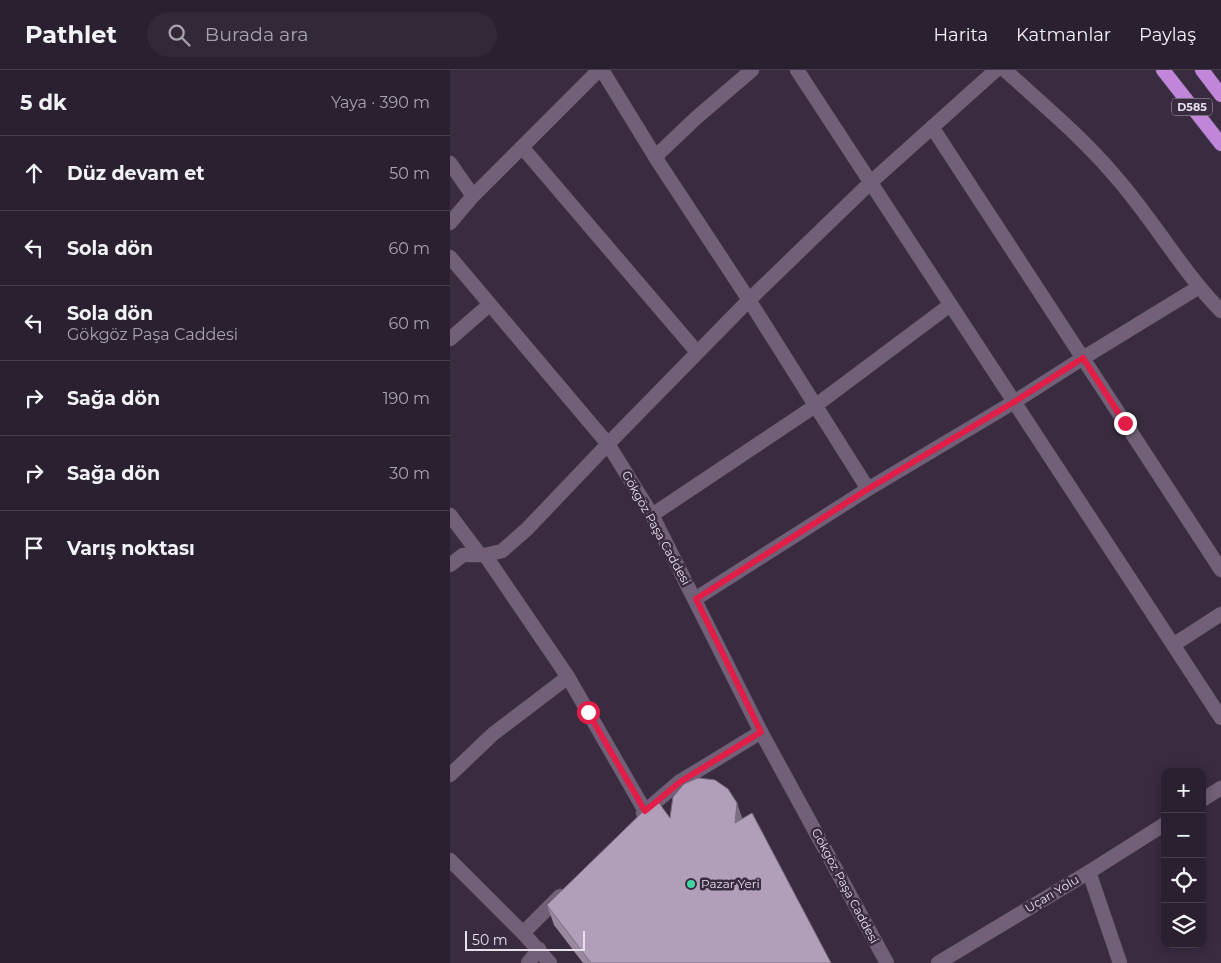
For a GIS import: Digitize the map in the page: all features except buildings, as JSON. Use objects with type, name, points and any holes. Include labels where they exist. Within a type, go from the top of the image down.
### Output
[{"type":"highway","name":"D585","points":[[1163,70],[1221,144]]},
{"type":"highway","name":"D585","points":[[1202,70],[1221,95]]},
{"type":"street","points":[[450,223],[472,196],[601,70],[868,489]]},
{"type":"street","points":[[655,157],[696,118],[752,70]]},
{"type":"street","points":[[797,70],[1221,718]]},
{"type":"street","points":[[450,565],[463,555],[483,555],[502,551],[527,529],[749,300],[870,183],[996,70]]},
{"type":"street","points":[[1005,70],[1085,143],[1116,176],[1141,206],[1199,287],[1221,311]]},
{"type":"street","points":[[932,127],[1221,570]]},
{"type":"street","points":[[522,147],[697,352]]},
{"type":"street","points":[[450,163],[472,196]]},
{"type":"street","name":"Gökgöz Paşa Caddesi","points":[[450,257],[608,444],[652,515],[696,599],[761,732],[887,963]]},
{"type":"street","points":[[696,599],[868,489],[1014,402],[1199,287]]},
{"type":"street","points":[[450,338],[489,304]]},
{"type":"street","points":[[652,515],[815,406],[950,304]]},
{"type":"street","points":[[450,515],[483,555],[568,677],[645,811]]},
{"type":"street","points":[[1173,645],[1221,614]]},
{"type":"street","points":[[450,775],[493,734],[568,677]]},
{"type":"street","points":[[631,825],[680,782],[761,732]]},
{"type":"street","points":[[1206,797],[1221,788]]},
{"type":"street","name":"Uçarı Yolu","points":[[938,963],[1161,827]]},
{"type":"street","points":[[450,860],[524,933],[550,963]]},
{"type":"street","points":[[1089,872],[1120,963]]},
{"type":"street","points":[[524,933],[571,886]]},
{"type":"street","points":[[528,963],[539,949]]},
{"type":"place","name":"Pazar Yeri","points":[[691,884]]},
{"type":"route","points":[[588,712],[645,811],[680,782],[761,732],[696,599],[868,489],[1014,402],[1083,358],[1125,423]]}]
